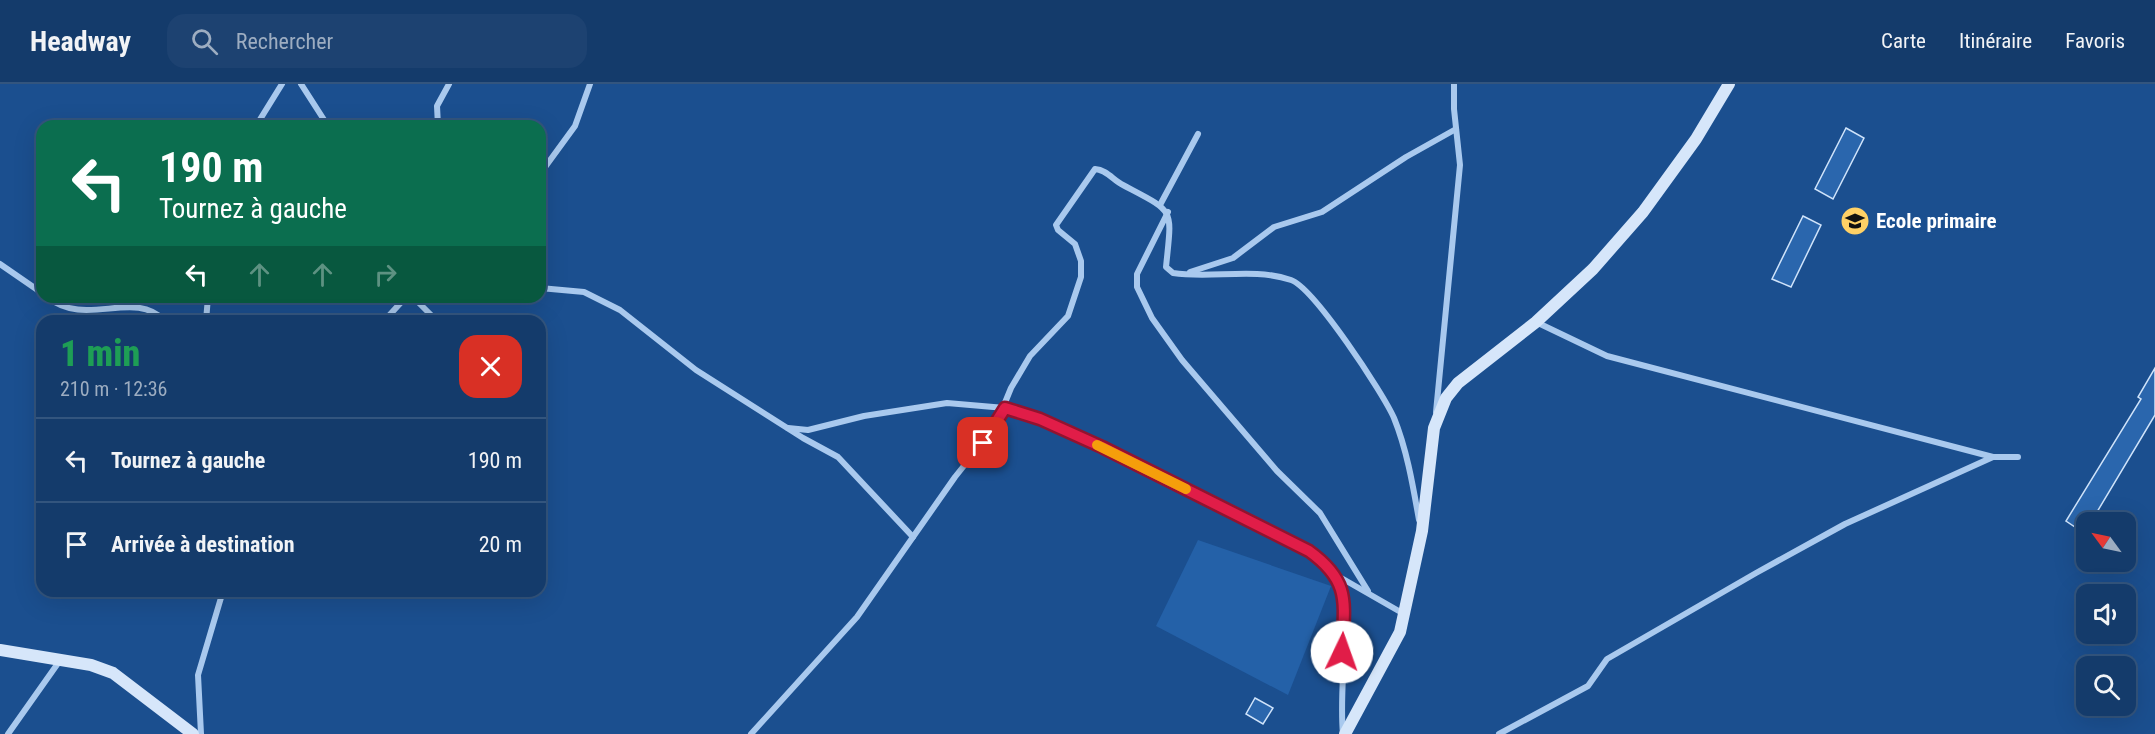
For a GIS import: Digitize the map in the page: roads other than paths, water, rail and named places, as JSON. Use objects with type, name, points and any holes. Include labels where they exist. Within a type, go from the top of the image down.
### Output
[{"type":"street","points":[[260,120],[282,84]]},
{"type":"street","points":[[301,84],[324,120]]},
{"type":"street","points":[[438,120],[437,106],[449,84]]},
{"type":"street","points":[[546,166],[575,126],[590,84]]},
{"type":"street","points":[[1344,734],[1400,632],[1422,531],[1460,165],[1454,84]]},
{"type":"street","points":[[1434,428],[1446,398],[1458,383],[1536,322],[1593,269],[1643,212],[1696,139],[1729,84]]},
{"type":"street","points":[[1184,274],[1233,258],[1274,227],[1322,212],[1406,157],[1456,129]]},
{"type":"street","points":[[1160,205],[1198,134]]},
{"type":"street","points":[[751,734],[858,617],[955,477],[995,427],[1018,374],[1030,356],[1068,316],[1081,277],[1079,251],[1056,225],[1095,169],[1106,172],[1119,184],[1160,205],[1168,212],[1170,221],[1166,267],[1173,273],[1258,274],[1281,277],[1303,287],[1351,351],[1393,417],[1412,482],[1422,531]]},
{"type":"street","points":[[1168,212],[1137,274],[1137,287],[1152,318],[1182,360],[1277,471],[1320,513],[1370,594]]},
{"type":"street","points":[[0,264],[36,289]]},
{"type":"street","points":[[546,289],[584,292],[620,310],[696,370],[838,457],[913,537]]},
{"type":"street","points":[[56,303],[65,309],[82,311],[143,307],[159,315]]},
{"type":"street","points":[[390,315],[400,303]]},
{"type":"street","points":[[418,303],[431,315]]},
{"type":"street","points":[[1536,322],[1607,356],[1993,457],[2018,457]]},
{"type":"street","points":[[788,428],[808,430],[864,416],[947,404],[1005,408],[1075,434],[1278,533],[1309,551],[1336,574],[1404,614]]},
{"type":"street","points":[[1499,734],[1588,686],[1607,659],[1756,573],[1845,524],[1993,457]]},
{"type":"street","points":[[1336,574],[1344,612],[1341,693],[1344,734]]},
{"type":"street","points":[[201,734],[198,675],[221,597]]},
{"type":"street","points":[[1,650],[62,660],[113,673],[193,734]]},
{"type":"street","points":[[8,734],[62,660]]},
{"type":"place","name":"Ecole primaire","points":[[1855,221]]}]
